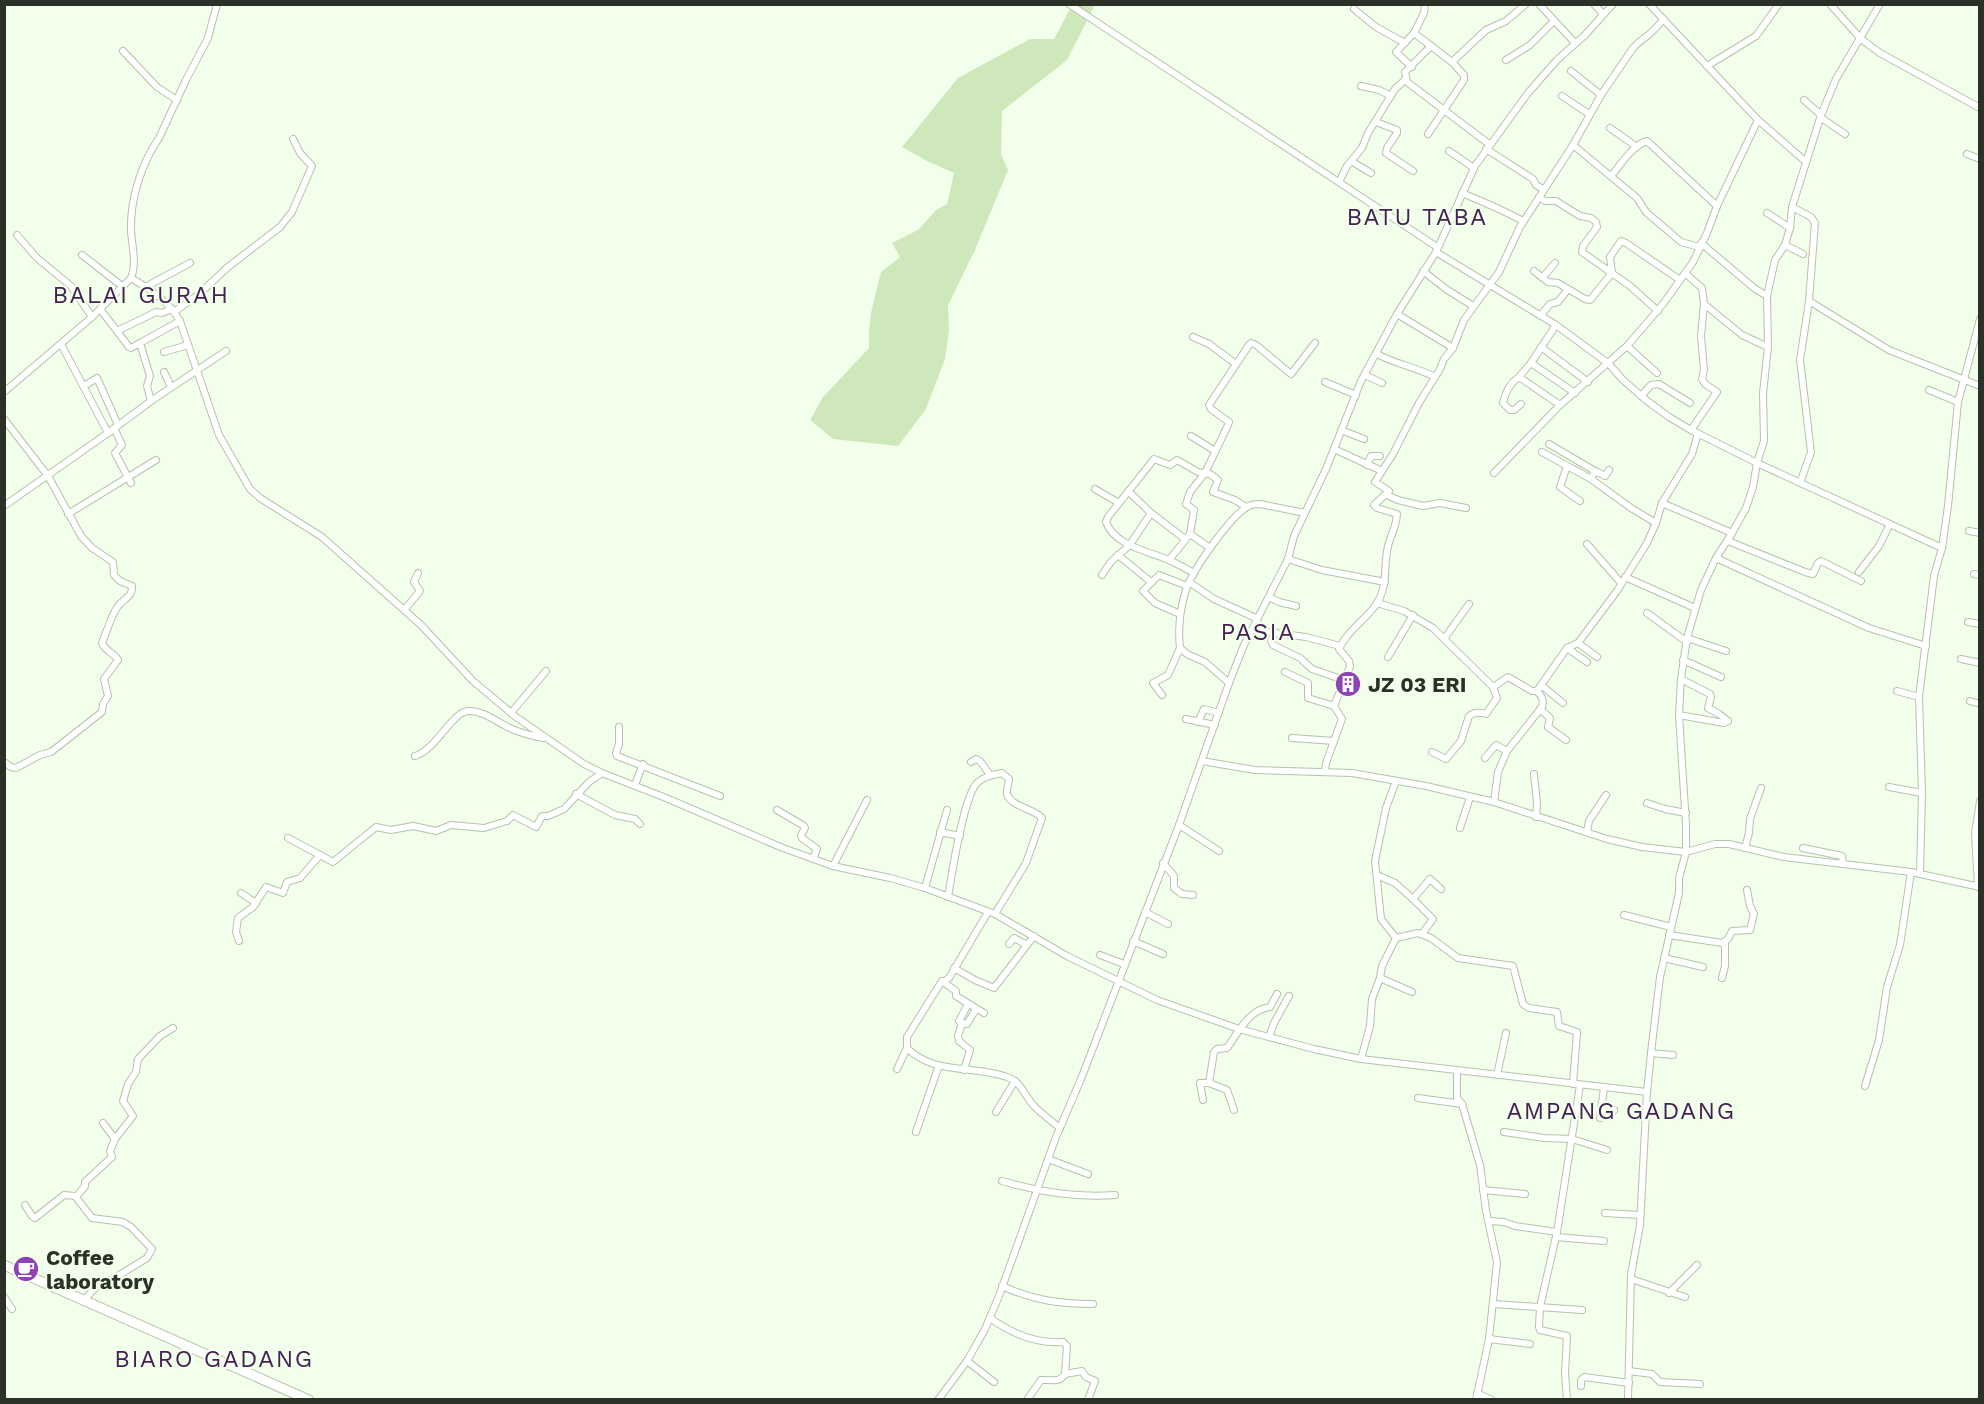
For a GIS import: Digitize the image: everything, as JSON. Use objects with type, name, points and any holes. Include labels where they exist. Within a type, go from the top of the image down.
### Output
[{"type":"highway","points":[[5,1266],[309,1400]]},
{"type":"street","points":[[4,392],[92,317],[131,278],[133,252],[131,218],[135,192],[145,165],[208,38],[217,4]]},
{"type":"street","points":[[1412,67],[1396,53],[1414,33],[1425,4]]},
{"type":"street","points":[[1452,62],[1486,30],[1506,21],[1526,4]]},
{"type":"street","points":[[1539,4],[1575,43]]},
{"type":"street","points":[[1594,4],[1603,14]]},
{"type":"street","points":[[938,1400],[967,1361],[990,1318],[1059,1128],[1081,1079],[1179,825],[1244,645],[1288,559],[1294,536],[1365,375],[1397,314],[1436,249],[1469,174],[1528,93],[1613,4]]},
{"type":"street","points":[[1649,4],[1758,120],[1805,161]]},
{"type":"street","points":[[1707,66],[1756,36],[1779,4]]},
{"type":"street","points":[[1830,4],[1861,39],[1886,56],[1980,108]]},
{"type":"street","points":[[1628,1400],[1631,1279],[1639,1240],[1647,1092],[1656,1004],[1679,892],[1679,878],[1686,852],[1686,813],[1679,715],[1683,660],[1695,608],[1716,558],[1746,508],[1764,441],[1763,393],[1768,347],[1767,296],[1775,260],[1785,245],[1790,228],[1792,207],[1820,116],[1836,79],[1861,39],[1877,6]]},
{"type":"street","points":[[1073,7],[1339,182],[1488,285],[1556,325],[1609,363],[1623,380],[1669,417],[1757,463],[1942,548]]},
{"type":"street","points":[[1354,9],[1376,27],[1405,43]]},
{"type":"street","points":[[1334,706],[1350,664],[1339,652],[1340,646],[1377,603],[1385,582],[1388,546],[1396,528],[1397,514],[1377,508],[1374,503],[1387,495],[1389,491],[1375,482],[1444,359],[1453,348],[1464,320],[1499,272],[1523,221],[1573,145],[1589,114],[1633,48],[1654,32],[1663,19]]},
{"type":"street","points":[[1506,60],[1530,45],[1554,21]]},
{"type":"street","points":[[1414,33],[1452,62],[1464,75],[1464,80],[1428,134]]},
{"type":"street","points":[[1431,46],[1405,73],[1409,84],[1543,189]]},
{"type":"street","points":[[123,51],[158,87],[177,100]]},
{"type":"street","points":[[1571,71],[1601,95]]},
{"type":"street","points":[[1339,182],[1362,148],[1368,133],[1391,96],[1406,79]]},
{"type":"street","points":[[1362,86],[1391,96]]},
{"type":"street","points":[[1562,96],[1589,114]]},
{"type":"street","points":[[1804,100],[1820,116],[1845,134]]},
{"type":"street","points":[[1494,472],[1560,405],[1627,346],[1686,274],[1758,120]]},
{"type":"street","points":[[1376,122],[1397,129],[1386,153],[1413,171]]},
{"type":"street","points":[[1610,128],[1637,147]]},
{"type":"street","points":[[117,331],[156,312],[162,314],[173,310],[198,295],[228,267],[280,226],[292,212],[312,166],[300,153],[293,139]]},
{"type":"street","points":[[1612,175],[1643,141],[1647,141],[1717,206]]},
{"type":"street","points":[[1573,145],[1612,175],[1637,198],[1646,212],[1681,242],[1700,245],[1767,296]]},
{"type":"street","points":[[1449,151],[1474,168]]},
{"type":"street","points":[[1967,154],[1980,159]]},
{"type":"street","points":[[1351,162],[1371,173]]},
{"type":"street","points":[[1462,193],[1523,221]]},
{"type":"street","points":[[1539,197],[1545,201],[1556,201],[1580,216],[1591,218],[1596,222],[1597,227],[1581,251],[1630,286],[1658,311]]},
{"type":"street","points":[[1792,207],[1814,219],[1809,301],[1800,360],[1811,452],[1800,483]]},
{"type":"street","points":[[1767,213],[1790,228]]},
{"type":"street","points":[[17,234],[37,258],[71,286],[92,317]]},
{"type":"street","points":[[1534,271],[1548,282],[1558,283],[1586,300],[1590,300],[1612,273],[1610,257],[1621,241],[1680,280]]},
{"type":"street","points":[[1785,245],[1803,254]]},
{"type":"street","points":[[82,255],[122,286]]},
{"type":"street","points":[[147,286],[190,263]]},
{"type":"street","points":[[1543,277],[1555,263]]},
{"type":"street","points":[[1423,271],[1473,306]]},
{"type":"street","points":[[1492,687],[1506,677],[1532,691],[1539,688],[1567,648],[1578,644],[1617,591],[1656,523],[1662,502],[1688,462],[1694,432],[1717,392],[1705,384],[1702,379],[1704,370],[1701,336],[1704,304],[1702,288],[1686,274]]},
{"type":"street","points":[[131,278],[147,286],[150,291],[162,299],[180,321],[219,435],[250,489],[260,498],[322,537],[405,609],[473,681],[511,712],[584,764],[602,774],[635,785],[813,859],[925,888],[991,913],[1118,982],[1157,1000],[1239,1029],[1361,1059],[1647,1092]]},
{"type":"street","points":[[1541,315],[1548,306],[1558,302],[1568,289]]},
{"type":"street","points":[[1809,301],[1889,350],[1980,386]]},
{"type":"street","points":[[1704,304],[1742,334],[1768,347]]},
{"type":"street","points":[[100,309],[131,348],[180,321]]},
{"type":"street","points":[[1397,314],[1453,348]]},
{"type":"street","points":[[1920,874],[1922,793],[1919,697],[1934,576],[1942,548],[1948,506],[1958,402],[1980,319]]},
{"type":"street","points":[[1521,404],[1514,410],[1510,410],[1503,403],[1505,393],[1531,363],[1556,325]]},
{"type":"street","points":[[1193,337],[1209,344],[1236,364]]},
{"type":"street","points":[[140,343],[150,376],[147,386],[151,401]]},
{"type":"street","points":[[1169,560],[1187,537],[1194,510],[1186,504],[1190,492],[1205,473],[1228,422],[1209,405],[1236,364],[1249,345],[1254,343],[1291,374],[1315,343]]},
{"type":"street","points":[[61,344],[84,386],[122,445],[115,453],[129,480]]},
{"type":"street","points":[[164,352],[189,345]]},
{"type":"street","points":[[1627,346],[1657,373]]},
{"type":"street","points":[[1541,347],[1588,382]]},
{"type":"street","points":[[4,506],[171,387],[226,351]]},
{"type":"street","points":[[1377,354],[1390,362],[1420,370],[1435,377]]},
{"type":"street","points":[[1531,363],[1575,393]]},
{"type":"street","points":[[164,372],[171,387]]},
{"type":"street","points":[[1365,375],[1382,383]]},
{"type":"street","points":[[1519,377],[1560,405]]},
{"type":"street","points":[[84,386],[97,378],[113,429]]},
{"type":"street","points":[[1325,382],[1356,394]]},
{"type":"street","points":[[1641,396],[1651,385],[1659,384],[1690,403]]},
{"type":"street","points":[[1929,390],[1958,402]]},
{"type":"street","points":[[4,419],[48,476],[68,514],[87,543],[113,562],[115,565],[113,572],[116,578],[132,586],[132,593],[121,602],[115,611],[102,643],[104,648],[118,660],[104,679],[108,696],[101,713],[51,752],[40,755],[16,768],[4,762]]},
{"type":"street","points":[[1341,430],[1364,439]]},
{"type":"street","points":[[1191,436],[1215,451]]},
{"type":"street","points":[[1549,444],[1605,476],[1609,471]]},
{"type":"street","points":[[1334,449],[1382,471]]},
{"type":"street","points":[[1542,452],[1591,479],[1656,523]]},
{"type":"street","points":[[1367,465],[1372,455],[1380,456]]},
{"type":"street","points":[[1194,573],[1169,560],[1130,546],[1106,524],[1108,517],[1154,459],[1170,465],[1177,460],[1198,472],[1205,473],[1218,480],[1213,492],[1235,500],[1246,507]]},
{"type":"street","points":[[68,514],[129,480],[156,460]]},
{"type":"street","points":[[1567,466],[1560,487],[1580,501]]},
{"type":"street","points":[[1591,479],[1595,471]]},
{"type":"street","points":[[1095,489],[1119,503]]},
{"type":"street","points":[[1128,491],[1151,513],[1187,537],[1209,548]]},
{"type":"street","points":[[1387,495],[1423,506],[1440,503],[1466,507]]},
{"type":"street","points":[[1662,502],[1732,533]]},
{"type":"street","points":[[1162,695],[1153,683],[1168,675],[1180,648],[1180,614],[1188,584],[1209,548],[1246,507],[1253,504],[1305,513]]},
{"type":"street","points":[[1102,575],[1110,563],[1130,546],[1151,513]]},
{"type":"street","points":[[1859,572],[1878,546],[1890,524]]},
{"type":"street","points":[[1969,531],[1980,533]]},
{"type":"street","points":[[1728,541],[1805,572],[1813,574],[1821,561],[1861,580]]},
{"type":"street","points":[[1587,543],[1623,580],[1695,608]]},
{"type":"street","points":[[1118,555],[1151,582]]},
{"type":"street","points":[[1716,558],[1869,628],[1926,646]]},
{"type":"street","points":[[1288,559],[1323,570],[1385,582]]},
{"type":"street","points":[[405,609],[420,591],[414,582],[418,573]]},
{"type":"street","points":[[1180,614],[1155,603],[1144,595],[1143,590],[1162,575],[1173,582],[1188,584],[1258,619]]},
{"type":"street","points":[[1269,597],[1296,606]]},
{"type":"street","points":[[1377,603],[1413,615],[1433,628],[1492,687],[1497,698],[1486,714],[1480,712],[1469,716],[1461,741],[1446,759],[1432,752]]},
{"type":"street","points":[[1444,639],[1469,604]]},
{"type":"street","points":[[1647,613],[1687,640],[1726,651]]},
{"type":"street","points":[[1388,657],[1413,615]]},
{"type":"street","points":[[1968,622],[1980,624]]},
{"type":"street","points":[[1253,630],[1306,637],[1340,646]]},
{"type":"street","points":[[1275,632],[1271,641],[1273,645],[1300,658],[1312,669],[1344,680]]},
{"type":"street","points":[[1578,644],[1597,657]]},
{"type":"street","points":[[1180,648],[1187,654],[1205,662],[1229,683]]},
{"type":"street","points":[[1567,648],[1587,662]]},
{"type":"street","points":[[1683,660],[1720,677]]},
{"type":"street","points":[[1961,660],[1980,663]]},
{"type":"street","points":[[511,712],[546,671]]},
{"type":"street","points":[[1285,672],[1308,683],[1308,698],[1334,706],[1342,719],[1325,771]]},
{"type":"street","points":[[1679,715],[1724,723],[1728,721],[1718,712],[1708,708],[1710,694],[1681,679]]},
{"type":"street","points":[[1539,688],[1563,703]]},
{"type":"street","points":[[1494,802],[1498,772],[1507,751],[1540,710],[1544,701],[1539,688]]},
{"type":"street","points":[[1897,691],[1919,697]]},
{"type":"street","points":[[1970,701],[1980,704]]},
{"type":"street","points":[[1198,722],[1204,710],[1219,713]]},
{"type":"street","points":[[1540,710],[1549,715],[1548,727],[1566,740]]},
{"type":"street","points":[[415,756],[432,746],[455,718],[468,711],[486,716],[517,731],[547,738]]},
{"type":"street","points":[[1186,719],[1215,725]]},
{"type":"street","points":[[619,727],[619,744],[616,755],[720,796]]},
{"type":"street","points":[[1292,738],[1334,741]]},
{"type":"street","points":[[1485,758],[1495,745],[1507,751]]},
{"type":"street","points":[[972,762],[976,759],[980,761],[990,775]]},
{"type":"street","points":[[1202,761],[1255,770],[1352,773],[1426,786],[1494,802],[1624,844],[1686,852],[1722,844],[1784,857],[1911,872],[1979,887],[1980,801]]},
{"type":"street","points":[[635,785],[643,764]]},
{"type":"street","points":[[897,1069],[907,1048],[907,1037],[942,981],[949,978],[1026,862],[1042,818],[1021,807],[1008,795],[1006,792],[1009,779],[1003,773],[990,775],[980,780],[973,788],[968,800],[948,897]]},
{"type":"street","points":[[288,838],[333,862],[376,827],[391,830],[413,826],[436,831],[445,826],[456,825],[484,828],[507,821],[513,815],[534,828],[542,816],[562,810],[589,782],[602,774]]},
{"type":"street","points":[[1534,774],[1538,803],[1536,817]]},
{"type":"street","points":[[1396,781],[1386,808],[1375,858],[1381,919],[1396,938]]},
{"type":"street","points":[[1889,787],[1922,793]]},
{"type":"street","points":[[1745,848],[1750,819],[1761,788]]},
{"type":"street","points":[[576,794],[615,815],[635,819],[640,824]]},
{"type":"street","points":[[1587,832],[1589,822],[1606,795]]},
{"type":"street","points":[[1460,828],[1470,797]]},
{"type":"street","points":[[833,866],[867,800]]},
{"type":"street","points":[[1647,803],[1686,813]]},
{"type":"street","points":[[777,810],[805,827],[802,837],[817,849],[813,859]]},
{"type":"street","points":[[925,888],[947,810]]},
{"type":"street","points":[[1179,825],[1219,851]]},
{"type":"street","points":[[940,832],[960,836]]},
{"type":"street","points":[[1803,848],[1842,856],[1844,864]]},
{"type":"street","points":[[239,941],[236,932],[237,921],[266,887],[285,892],[287,882],[300,878],[320,855]]},
{"type":"street","points":[[1163,863],[1174,876],[1174,888],[1182,894],[1193,895]]},
{"type":"street","points":[[1865,1086],[1879,1040],[1887,987],[1900,945],[1911,872]]},
{"type":"street","points":[[1377,875],[1395,883],[1433,919],[1422,934]]},
{"type":"street","points":[[1413,899],[1430,879],[1441,889]]},
{"type":"street","points":[[1722,978],[1725,966],[1725,942],[1732,931],[1750,930],[1754,914],[1747,890]]},
{"type":"street","points":[[241,894],[254,902]]},
{"type":"street","points":[[1145,912],[1168,924]]},
{"type":"street","points":[[1624,915],[1671,927]]},
{"type":"street","points":[[1361,1059],[1370,1026],[1372,999],[1380,978],[1383,961],[1396,938],[1413,933],[1431,938],[1458,958],[1513,966],[1523,1004],[1528,1008],[1557,1012],[1559,1026],[1577,1032],[1572,1139],[1557,1235],[1540,1307],[1540,1330],[1545,1333],[1567,1336],[1565,1372],[1567,1400]]},
{"type":"street","points":[[1669,935],[1725,942]]},
{"type":"street","points":[[954,968],[994,988],[1034,936]]},
{"type":"street","points":[[1009,944],[1014,938],[1027,945]]},
{"type":"street","points":[[1133,941],[1164,954]]},
{"type":"street","points":[[1100,955],[1124,964]]},
{"type":"street","points":[[1664,958],[1703,968]]},
{"type":"street","points":[[1380,978],[1412,992]]},
{"type":"street","points":[[942,981],[956,991],[956,996],[984,1013]]},
{"type":"street","points":[[1209,1083],[1214,1052],[1217,1049],[1227,1048],[1239,1029],[1261,1008],[1270,1007],[1277,994]]},
{"type":"street","points":[[1269,1037],[1289,996]]},
{"type":"street","points":[[964,1070],[970,1050],[958,1039],[962,1023],[959,1021],[968,1004]]},
{"type":"street","points":[[962,1023],[967,1024],[976,1009]]},
{"type":"street","points":[[76,1197],[85,1186],[85,1182],[112,1157],[110,1151],[115,1139],[133,1116],[122,1102],[128,1084],[136,1071],[138,1059],[160,1036],[173,1028]]},
{"type":"street","points":[[1497,1075],[1506,1033]]},
{"type":"street","points":[[907,1048],[923,1060],[939,1065],[1007,1076],[1015,1081],[1034,1106],[1059,1128]]},
{"type":"street","points":[[1652,1053],[1673,1055]]},
{"type":"street","points":[[916,1132],[939,1065]]},
{"type":"street","points":[[1457,1071],[1457,1098],[1462,1104],[1480,1165],[1483,1191],[1497,1254],[1494,1304],[1477,1396],[1492,1400]]},
{"type":"street","points":[[996,1112],[1015,1081]]},
{"type":"street","points":[[1203,1100],[1200,1083],[1209,1083],[1226,1089],[1234,1110]]},
{"type":"street","points":[[1600,1118],[1604,1088]]},
{"type":"street","points":[[1418,1098],[1462,1104]]},
{"type":"street","points":[[1601,1108],[1614,1110]]},
{"type":"street","points":[[104,1125],[115,1139]]},
{"type":"street","points":[[1504,1132],[1572,1139],[1607,1150]]},
{"type":"street","points":[[1048,1159],[1088,1174]]},
{"type":"street","points":[[1002,1180],[1037,1191],[1082,1196],[1115,1195]]},
{"type":"street","points":[[1483,1191],[1526,1194]]},
{"type":"street","points":[[25,1205],[35,1218],[64,1196],[76,1197],[92,1218],[123,1222],[152,1249],[147,1258],[113,1279],[99,1284],[83,1300]]},
{"type":"street","points":[[1605,1213],[1640,1215]]},
{"type":"street","points":[[1489,1221],[1504,1222],[1557,1235],[1604,1241]]},
{"type":"street","points":[[1669,1293],[1697,1265]]},
{"type":"street","points":[[1631,1279],[1685,1297]]},
{"type":"street","points":[[1002,1286],[1028,1297],[1069,1304],[1093,1304]]},
{"type":"street","points":[[4,1297],[12,1309]]},
{"type":"street","points":[[1494,1304],[1582,1310]]},
{"type":"street","points":[[990,1318],[1006,1329],[1042,1342],[1063,1341],[1068,1349],[1065,1374],[1060,1380],[1044,1379],[1039,1382],[1027,1400]]},
{"type":"street","points":[[1489,1339],[1530,1344]]},
{"type":"street","points":[[967,1361],[994,1382]]},
{"type":"street","points":[[1065,1374],[1082,1371],[1086,1377],[1095,1381],[1088,1400]]},
{"type":"street","points":[[1629,1371],[1652,1374],[1660,1382],[1700,1384]]},
{"type":"street","points":[[1581,1386],[1581,1380],[1584,1377],[1629,1383]]},
{"type":"green space","points":[[1072,5],[1095,5],[1067,60],[1002,111],[1001,154],[1008,170],[975,250],[948,305],[949,331],[945,359],[926,409],[898,446],[833,439],[810,420],[823,397],[869,348],[871,313],[881,272],[900,257],[892,243],[918,230],[936,210],[947,204],[954,173],[902,147],[958,78],[1030,39],[1054,39]]},
{"type":"place","name":"JZ 03 ERI","points":[[1348,684]]},
{"type":"place","name":"Coffee laboratory","points":[[26,1269]]},
{"type":"district","name":"BATU TABA","points":[[1417,217]]},
{"type":"district","name":"BALAI GURAH","points":[[141,295]]},
{"type":"district","name":"PASIA","points":[[1258,632]]},
{"type":"district","name":"AMPANG GADANG","points":[[1621,1111]]},
{"type":"district","name":"BIARO GADANG","points":[[214,1359]]}]
